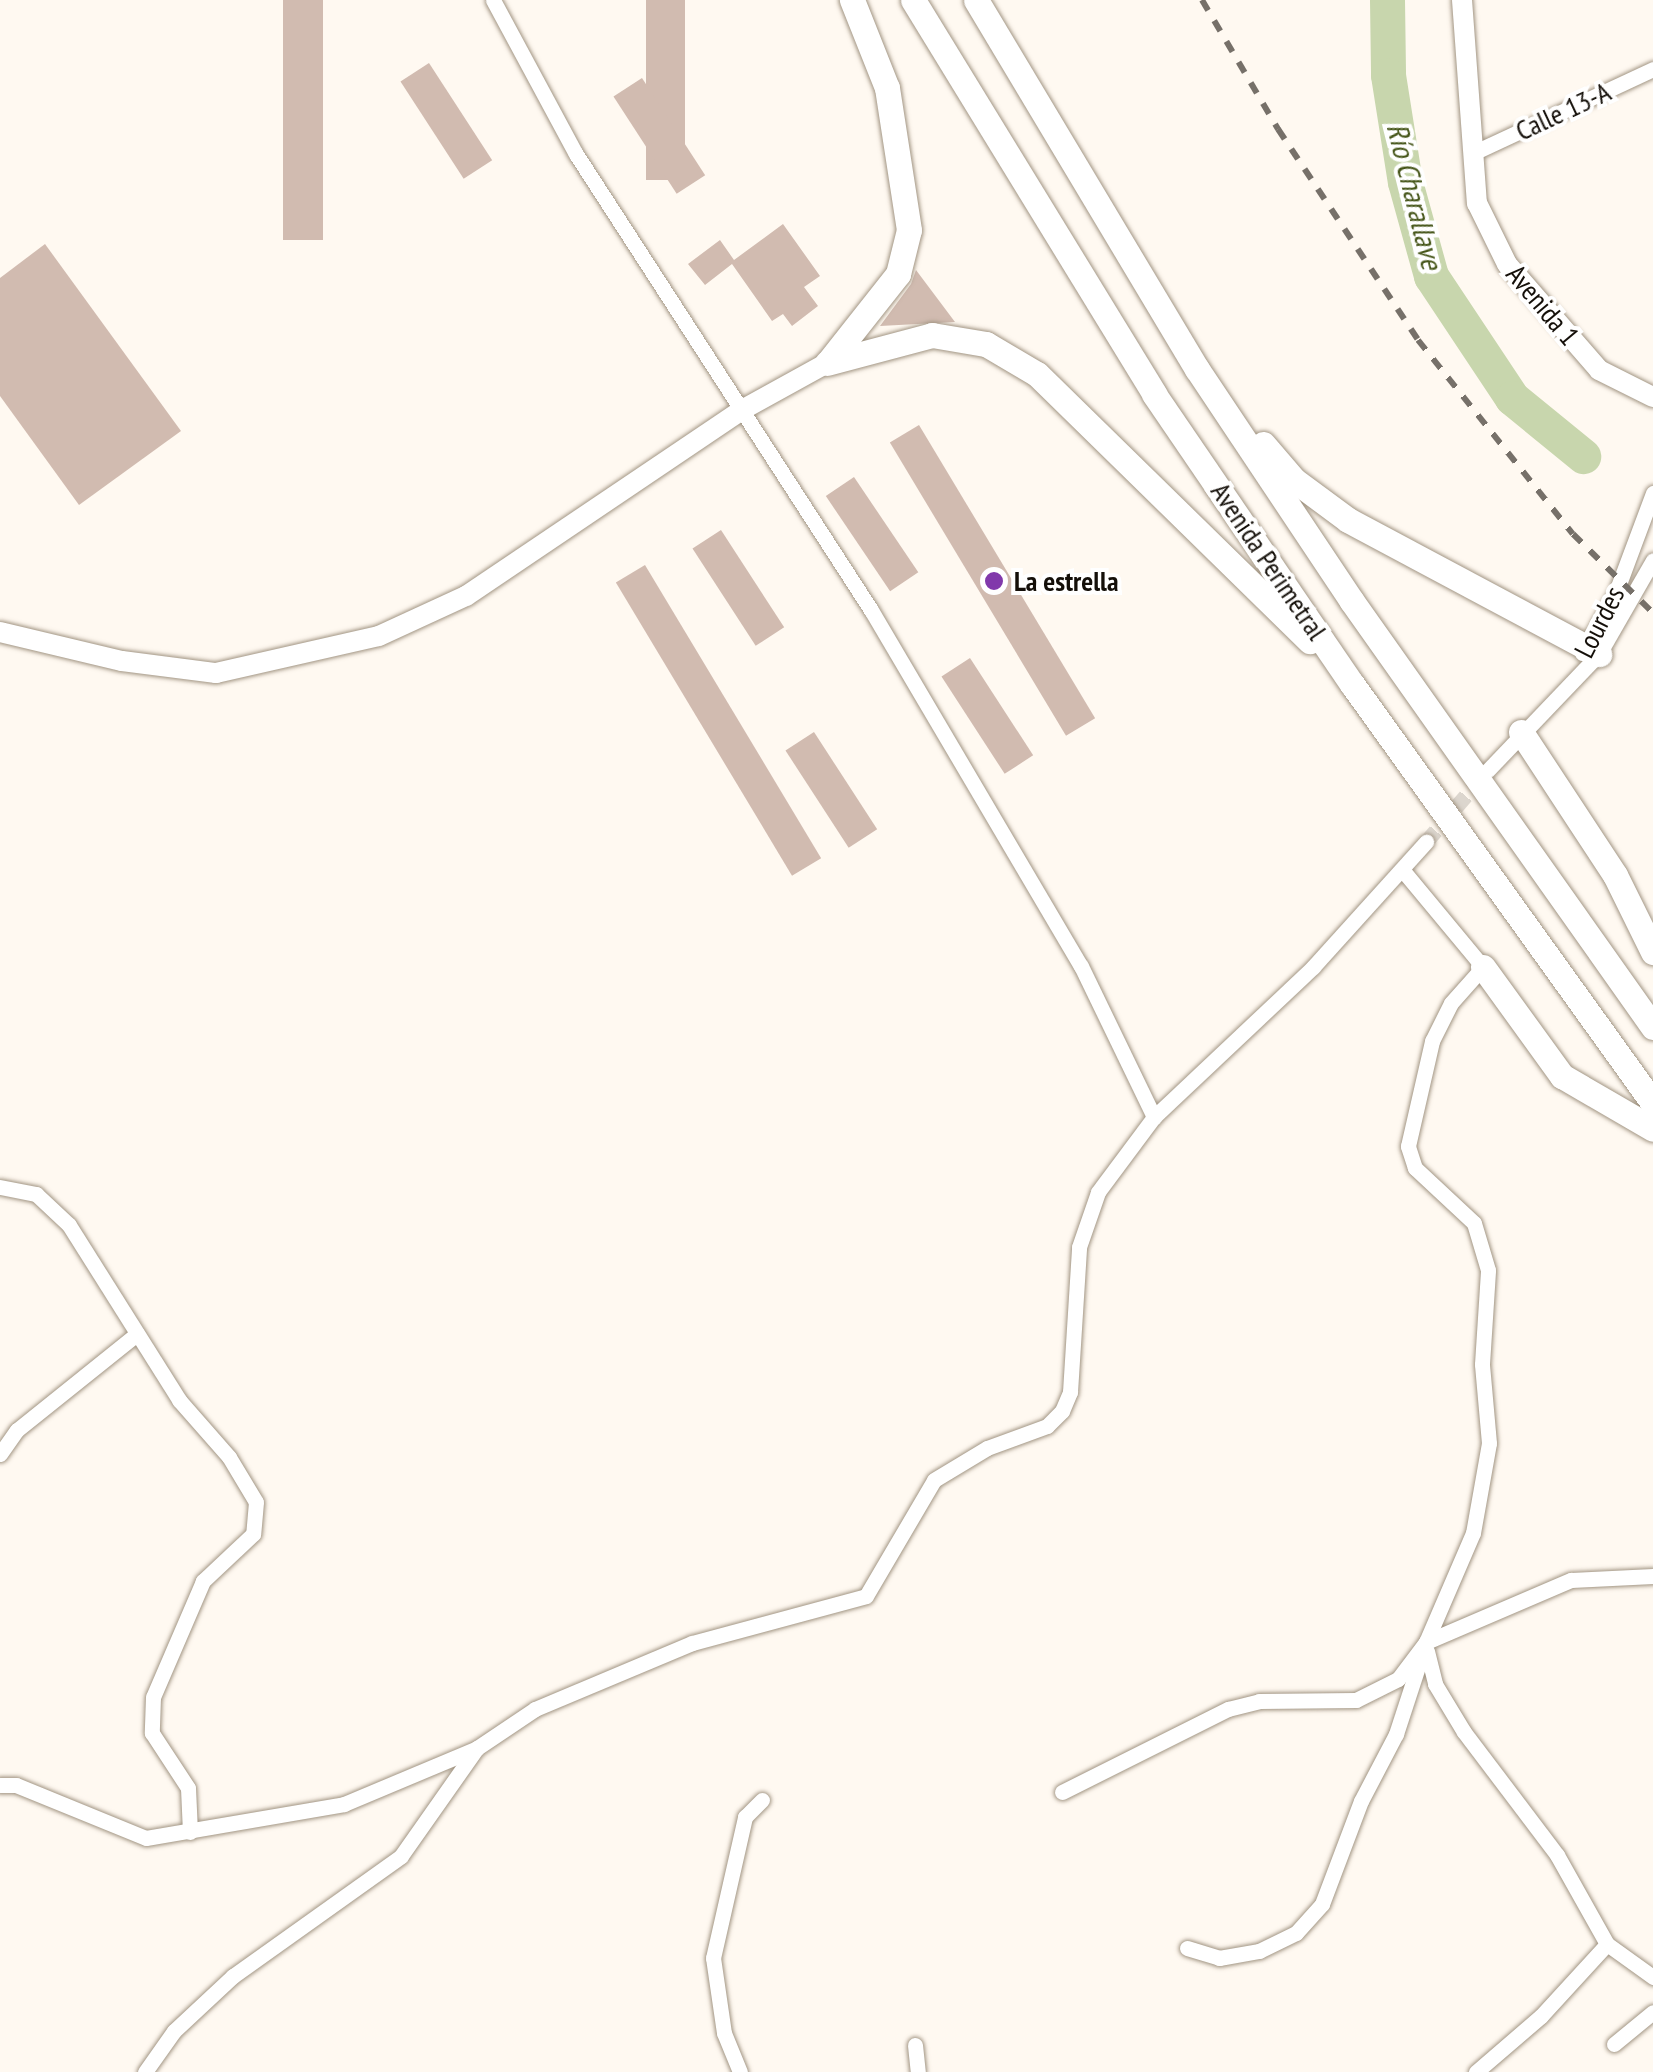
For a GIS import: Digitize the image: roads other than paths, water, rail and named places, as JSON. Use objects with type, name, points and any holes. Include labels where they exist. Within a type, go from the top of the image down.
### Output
[{"type":"highway","points":[[827,363],[872,315],[898,274],[908,230],[887,88],[852,0]]},
{"type":"highway","name":"Avenida Perimetral","points":[[913,0],[1154,394],[1352,684],[1653,1104]]},
{"type":"highway","name":"Avenida Perimetral","points":[[976,0],[1197,369],[1351,600],[1653,1027]]},
{"type":"highway","points":[[827,363],[932,335],[986,344],[1037,374],[1352,684]]},
{"type":"highway","points":[[1197,369],[1294,480],[1348,520],[1592,651]]},
{"type":"highway","points":[[1520,732],[1614,875],[1653,952]]},
{"type":"highway","points":[[1482,967],[1562,1076],[1600,1103],[1653,1129]]},
{"type":"highway","points":[[1600,1103],[1618,1098],[1628,1082],[1625,1066]]},
{"type":"street","points":[[493,0],[576,154],[871,610],[1081,966],[1154,1117]]},
{"type":"street","name":"Avenida 1","points":[[1462,0],[1477,203],[1506,264],[1599,370],[1653,397]]},
{"type":"street","name":"Calle 13-A","points":[[1473,154],[1653,68]]},
{"type":"street","points":[[0,632],[122,661],[216,673],[380,636],[466,596],[742,410],[827,363]]},
{"type":"street","name":"Lourdes","points":[[1592,651],[1653,493]]},
{"type":"street","points":[[1488,770],[1561,693],[1653,560]]},
{"type":"street","points":[[0,1784],[16,1785],[146,1838],[344,1804],[477,1748],[535,1709],[692,1643],[866,1596],[934,1480],[987,1448],[1047,1426],[1062,1411],[1070,1392],[1079,1248],[1098,1192],[1154,1117],[1405,873],[1426,842]]},
{"type":"street","points":[[1187,1948],[1220,1958],[1258,1951],[1296,1933],[1322,1904],[1360,1800],[1396,1734],[1426,1642],[1483,1498],[1488,1270],[1474,1223],[1410,1162],[1408,1146],[1432,1041],[1451,1002],[1482,967],[1405,873]]},
{"type":"street","points":[[0,1187],[36,1194],[69,1226],[138,1334],[256,1502],[252,1534],[203,1581],[153,1697],[152,1733],[188,1788],[190,1832]]},
{"type":"street","points":[[0,1454],[17,1430],[138,1334]]},
{"type":"street","points":[[1062,1792],[1228,1709],[1259,1700],[1356,1700],[1398,1678],[1426,1642],[1571,1580],[1653,1576]]},
{"type":"street","points":[[1426,1642],[1434,1684],[1557,1855],[1607,1944],[1653,1977]]},
{"type":"street","points":[[145,2072],[174,2031],[232,1976],[401,1856],[477,1748]]},
{"type":"street","points":[[740,2072],[724,2033],[713,1958],[745,1817],[762,1800]]},
{"type":"street","points":[[1476,2072],[1541,2016],[1607,1944]]},
{"type":"street","points":[[1614,2044],[1653,2012]]},
{"type":"street","points":[[916,2044],[918,2072]]},
{"type":"waterway","name":"Río Charallave","points":[[1387,0],[1388,75],[1405,182],[1431,276],[1512,398],[1583,456]]},
{"type":"tunnel","points":[[1426,842],[1482,777]]},
{"type":"railway","points":[[1202,0],[1278,129],[1418,340],[1573,534],[1653,613]]},
{"type":"place","name":"La estrella","points":[[994,581]]}]
